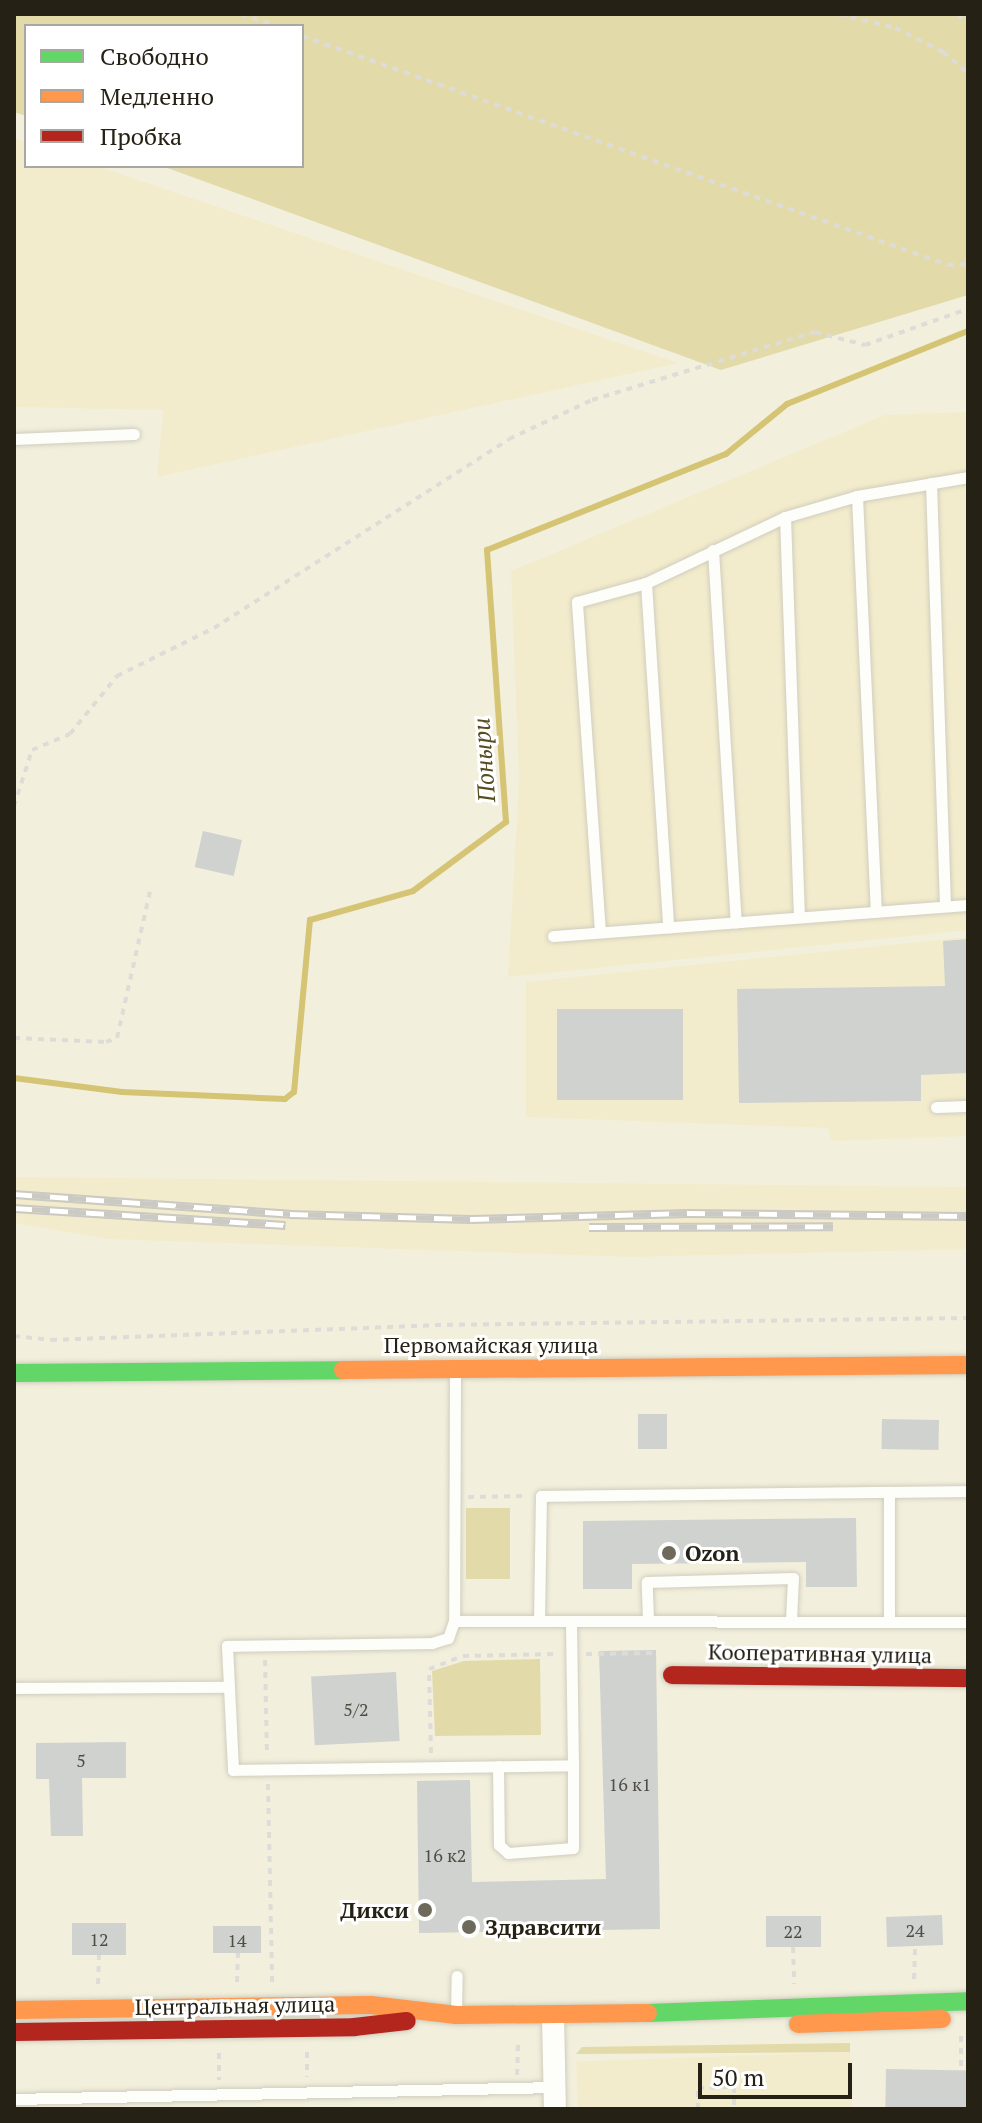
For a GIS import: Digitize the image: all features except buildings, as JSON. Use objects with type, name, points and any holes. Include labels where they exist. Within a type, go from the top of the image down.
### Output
[{"type":"main road","name":"Первомайская улица","points":[[14,1373],[968,1365]]},
{"type":"main road","name":"Кооперативная улица","points":[[672,1675],[968,1678]]},
{"type":"main road","name":"Центральная улица","points":[[14,2010],[371,2005],[456,2015],[553,2016],[677,2014],[839,2002],[968,2001]]},
{"type":"main road","name":"Центральная улица","points":[[677,2014],[764,2024],[968,2017]]},
{"type":"main road","name":"Центральная улица","points":[[14,2032],[354,2027],[456,2015]]},
{"type":"street","points":[[553,2016],[554,2098]]},
{"type":"lane","points":[[14,439],[134,434]]},
{"type":"lane","points":[[600,932],[577,602],[646,583],[785,517],[857,496],[968,477]]},
{"type":"lane","points":[[931,483],[945,906]]},
{"type":"lane","points":[[857,496],[876,912]]},
{"type":"lane","points":[[785,517],[799,917]]},
{"type":"lane","points":[[713,550],[736,922]]},
{"type":"lane","points":[[646,583],[668,927]]},
{"type":"lane","points":[[553,936],[968,905]]},
{"type":"lane","points":[[936,1107],[968,1106]]},
{"type":"lane","points":[[455,1369],[454,1621],[448,1638],[432,1643],[227,1646],[233,1770],[573,1765]]},
{"type":"lane","points":[[539,1621],[541,1496],[968,1491]]},
{"type":"lane","points":[[889,1492],[889,1620]]},
{"type":"lane","points":[[648,1620],[647,1582],[793,1578],[791,1620]]},
{"type":"lane","points":[[454,1621],[968,1622]]},
{"type":"lane","points":[[498,1766],[501,1850],[536,1853],[573,1848],[571,1621]]},
{"type":"lane","points":[[14,1688],[229,1687]]},
{"type":"lane","points":[[456,2015],[457,1976]]},
{"type":"lane","points":[[14,2099],[220,2092],[554,2098]]},
{"type":"path","points":[[241,14],[269,24]]},
{"type":"path","points":[[664,14],[742,14]]},
{"type":"path","points":[[839,14],[895,28],[943,52],[968,73]]},
{"type":"path","points":[[957,14],[968,23]]},
{"type":"path","points":[[304,37],[948,265],[968,264]]},
{"type":"path","points":[[14,806],[32,750],[70,734],[117,676],[214,628],[509,439],[592,400],[815,332],[865,345],[968,309]]},
{"type":"path","points":[[14,1038],[106,1042],[117,1038],[151,887]]},
{"type":"path","points":[[14,1336],[51,1340],[435,1325],[968,1318]]},
{"type":"path","points":[[454,1497],[541,1496]]},
{"type":"path","points":[[265,1645],[272,1986]]},
{"type":"path","points":[[431,1767],[429,1669],[463,1656],[672,1653]]},
{"type":"path","points":[[914,1990],[915,1945]]},
{"type":"path","points":[[793,1947],[794,1991]]},
{"type":"path","points":[[237,1987],[238,1953]]},
{"type":"path","points":[[97,1995],[99,1955]]},
{"type":"path","points":[[961,2035],[961,2070]]},
{"type":"path","points":[[219,2042],[220,2092]]},
{"type":"path","points":[[698,2109],[698,2088],[734,2087],[734,2109]]},
{"type":"shaded area","points":[[14,14],[968,14],[968,295],[721,370],[167,168],[304,168],[304,24],[24,24],[24,115],[14,112]]},
{"type":"shaded area","points":[[14,138],[24,141],[24,168],[103,168],[678,363],[157,477],[163,410],[14,407]]},
{"type":"shaded area","points":[[968,412],[968,930],[508,977],[519,781],[511,571],[885,415]]},
{"type":"shaded area","points":[[968,937],[968,1136],[831,1141],[828,1128],[526,1117],[526,982]]},
{"type":"shaded area","points":[[14,1177],[968,1187],[968,1249],[631,1257],[107,1239],[14,1223]]},
{"type":"shaded area","points":[[466,1508],[510,1508],[510,1579],[466,1579]]},
{"type":"shaded area","points":[[540,1659],[541,1735],[435,1736],[432,1671],[464,1661]]},
{"type":"shaded area","points":[[850,2043],[850,2052],[576,2054],[582,2047]]},
{"type":"shaded area","points":[[850,2052],[852,2109],[578,2109],[576,2062]]},
{"type":"waterway","name":"Поныри","points":[[14,1078],[122,1092],[285,1099],[294,1092],[310,920],[413,891],[506,822],[487,550],[726,454],[787,404],[968,331]]},
{"type":"railway","points":[[14,1194],[290,1214],[471,1219],[687,1213],[968,1216]]},
{"type":"railway","points":[[14,1208],[285,1225]]},
{"type":"railway","points":[[589,1227],[833,1226]]},
{"type":"traffic: fast","points":[[14,1373],[343,1370]]},
{"type":"traffic: fast","points":[[648,2013],[968,2001]]},
{"type":"traffic: slow","points":[[343,1370],[968,1365]]},
{"type":"traffic: slow","points":[[14,2010],[371,2005],[456,2015],[648,2013]]},
{"type":"traffic: slow","points":[[798,2024],[942,2019]]},
{"type":"traffic: jam","points":[[672,1675],[968,1678]]},
{"type":"traffic: jam","points":[[14,2032],[354,2027],[407,2021]]},
{"type":"place","name":"Ozon","points":[[669,1553]]},
{"type":"place","name":"Дикси","points":[[425,1910]]},
{"type":"place","name":"Здравсити","points":[[469,1927]]}]
